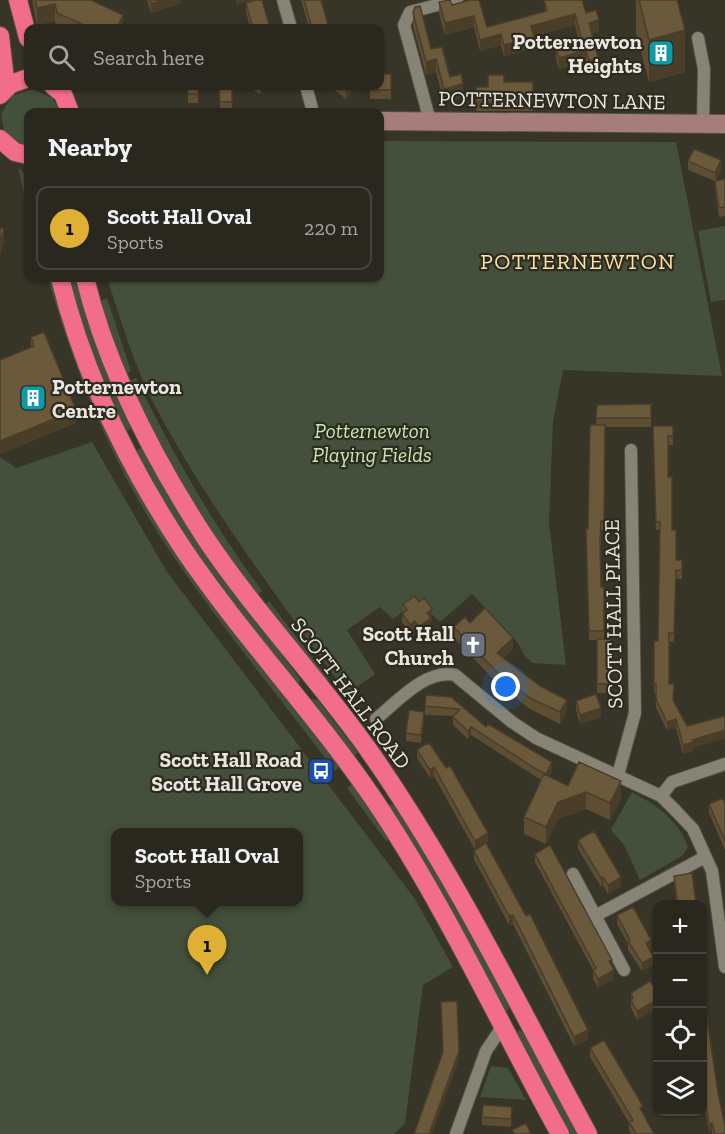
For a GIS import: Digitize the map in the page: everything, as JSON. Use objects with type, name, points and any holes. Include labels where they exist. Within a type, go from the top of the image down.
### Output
[{"type":"highway","points":[[18,0],[24,24]]},
{"type":"highway","points":[[0,36],[3,91],[24,80]]},
{"type":"highway","points":[[58,90],[63,94],[68,108]]},
{"type":"highway","points":[[0,139],[24,156]]},
{"type":"highway","points":[[61,282],[85,358],[123,446],[185,551],[375,801],[446,918],[560,1134]]},
{"type":"highway","name":"SCOTT HALL ROAD","points":[[86,282],[110,360],[146,434],[205,537],[362,740],[394,789],[443,867],[588,1134]]},
{"type":"highway","points":[[123,446],[146,434]]},
{"type":"highway","points":[[297,698],[316,683]]},
{"type":"highway","points":[[375,801],[394,789]]},
{"type":"highway","points":[[502,1027],[523,1015]]},
{"type":"main road","name":"POTTERNEWTON LANE","points":[[384,121],[725,124]]},
{"type":"street","points":[[283,0],[290,24]]},
{"type":"street","points":[[430,121],[404,25],[410,12],[457,0]]},
{"type":"street","points":[[698,38],[704,69],[702,124]]},
{"type":"street","points":[[307,90],[312,108]]},
{"type":"street","name":"SCOTT HALL PLACE","points":[[618,775],[632,731],[635,713],[631,450]]},
{"type":"street","points":[[376,719],[428,679],[445,673],[454,675],[512,722],[536,738],[661,796],[693,829],[712,871],[725,967]]},
{"type":"street","points":[[661,796],[672,782],[725,764]]},
{"type":"street","points":[[595,916],[705,857]]},
{"type":"street","points":[[573,874],[624,970]]},
{"type":"street","points":[[456,1134],[486,1051],[502,1027]]},
{"type":"green space","points":[[35,90],[52,98],[58,108],[24,108],[24,147],[5,135],[1,114],[12,96]]},
{"type":"green space","name":"Potternewton Playing Fields","points":[[384,141],[676,142],[722,376],[563,370],[553,422],[549,523],[566,665],[532,663],[524,655],[518,643],[472,594],[440,622],[417,601],[393,619],[380,607],[347,630],[375,674],[347,694],[246,553],[198,481],[155,406],[128,343],[108,282],[384,282]]},
{"type":"green space","points":[[18,168],[24,173],[24,194]]},
{"type":"green space","points":[[725,226],[725,300],[711,302],[698,231]]},
{"type":"green space","points":[[49,282],[54,282],[91,392],[300,714],[339,767],[335,771],[194,586],[134,493],[85,388]]},
{"type":"green space","points":[[70,282],[78,282],[95,342],[131,425],[130,430],[125,429],[88,344]]},
{"type":"green space","points":[[107,298],[131,371],[126,374],[99,301]]},
{"type":"green space","points":[[136,378],[194,488],[226,540],[262,591],[256,596],[220,544],[157,437],[129,381]]},
{"type":"green space","points":[[92,442],[167,572],[415,899],[453,967],[423,985],[405,1123],[394,1134],[0,1134],[0,457],[16,468]]},
{"type":"green space","points":[[142,448],[191,534],[300,679],[299,684],[294,685],[185,538],[137,453],[138,449]]},
{"type":"green space","points":[[269,601],[329,680],[324,684],[264,606]]},
{"type":"green space","points":[[310,700],[318,700],[358,753],[351,758]]},
{"type":"green space","points":[[352,784],[390,839],[386,841],[347,788]]},
{"type":"green space","points":[[632,792],[666,814],[679,829],[688,847],[682,856],[640,880],[624,845],[611,830]]},
{"type":"green space","points":[[394,805],[427,857],[510,1006],[507,1011],[504,1011],[388,806]]},
{"type":"green space","points":[[519,1030],[523,1032],[578,1134],[569,1134],[515,1035]]},
{"type":"green space","points":[[491,1066],[508,1068],[526,1100],[480,1097]]},
{"type":"building","points":[[35,0],[91,0],[123,15],[119,24],[82,24],[57,13],[55,4],[37,8]]},
{"type":"building","points":[[150,0],[163,0],[151,4]]},
{"type":"building","points":[[262,0],[269,24],[252,24],[246,3]]},
{"type":"building","points":[[304,0],[321,0],[328,24],[311,24]]},
{"type":"building","points":[[450,0],[452,5],[479,0],[487,27],[547,11],[544,0],[582,0],[586,13],[596,10],[599,20],[589,23],[598,58],[589,61],[586,50],[559,58],[556,47],[582,41],[575,14],[531,26],[534,37],[504,45],[501,34],[480,40],[474,16],[445,23],[439,2]]},
{"type":"building","points":[[639,0],[677,0],[685,30],[649,40]]},
{"type":"building","points":[[420,6],[431,49],[442,47],[450,77],[461,74],[463,84],[444,89],[436,59],[426,62],[413,13],[415,7]]},
{"type":"building","points":[[384,74],[391,74],[391,90],[384,90]]},
{"type":"building","points":[[488,75],[504,75],[504,82],[533,82],[533,102],[476,102],[476,87],[488,87]]},
{"type":"building","points":[[188,90],[198,90],[198,94],[188,94]]},
{"type":"building","points":[[219,90],[232,90],[232,102],[220,102]]},
{"type":"building","points":[[694,149],[721,160],[715,173],[688,161]]},
{"type":"building","points":[[725,179],[725,207],[719,208],[715,181]]},
{"type":"building","points":[[0,228],[4,229],[0,243]]},
{"type":"building","name":"Potternewton Centre","points":[[44,332],[76,410],[0,441],[0,360],[34,346],[31,337]]},
{"type":"building","points":[[651,404],[651,418],[596,418],[597,405]]},
{"type":"building","points":[[590,425],[605,425],[604,521],[601,521],[600,540],[601,587],[604,587],[604,631],[589,631],[586,529],[588,529]]},
{"type":"building","points":[[653,426],[673,426],[673,436],[668,436],[668,477],[672,477],[672,530],[676,530],[676,560],[682,560],[682,570],[676,570],[674,633],[669,633],[669,684],[674,684],[673,700],[687,726],[725,716],[725,730],[683,745],[676,719],[667,722],[656,699],[656,684],[654,684],[654,641],[658,641],[660,522],[656,522]]},
{"type":"building","points":[[415,596],[419,602],[424,598],[432,609],[427,613],[431,618],[419,627],[415,621],[410,625],[402,613],[407,610],[403,604]]},
{"type":"building","points":[[485,608],[513,638],[497,653],[540,686],[567,700],[560,712],[530,698],[495,670],[454,627],[465,617],[470,623]]},
{"type":"building","points":[[597,639],[611,639],[611,684],[597,684]]},
{"type":"building","points":[[596,694],[601,708],[580,715],[576,701]]},
{"type":"building","points":[[426,695],[451,697],[486,727],[488,724],[552,762],[546,774],[471,727],[468,731],[453,717],[460,709],[425,706]]},
{"type":"building","points":[[409,710],[424,712],[421,735],[406,733]]},
{"type":"building","points":[[430,744],[446,768],[450,766],[488,833],[475,841],[434,767],[430,770],[417,750]]},
{"type":"building","points":[[579,762],[621,781],[610,803],[586,792],[558,802],[546,827],[524,817],[544,774],[568,786]]},
{"type":"building","points":[[723,798],[725,803],[725,841],[709,804]]},
{"type":"building","points":[[594,831],[621,877],[608,885],[603,877],[601,878],[578,840]]},
{"type":"building","points":[[486,843],[526,916],[530,914],[588,1030],[574,1037],[513,915],[509,916],[474,851]]},
{"type":"building","points":[[550,845],[612,960],[609,961],[614,970],[598,979],[593,970],[596,968],[535,854]]},
{"type":"building","points":[[692,873],[695,900],[677,900],[674,876]]},
{"type":"building","points":[[633,907],[651,940],[646,943],[653,957],[642,963],[628,941],[630,940],[617,915]]},
{"type":"building","points":[[650,981],[653,984],[653,1002],[637,1011],[631,1000],[633,998],[631,993]]},
{"type":"building","points":[[457,1001],[459,1051],[429,1134],[414,1134],[443,1052],[441,1002]]},
{"type":"building","points":[[707,1019],[725,1134],[715,1134],[712,1123],[709,1124]]},
{"type":"building","points":[[604,1040],[643,1106],[640,1108],[654,1134],[636,1134],[629,1122],[633,1120],[590,1048]]},
{"type":"building","points":[[483,1105],[512,1107],[511,1119],[482,1117]]},
{"type":"building","points":[[526,1123],[531,1134],[514,1134],[512,1130]]},
{"type":"place","name":"Potternewton Heights","points":[[661,53]]},
{"type":"place","name":"Potternewton Centre","points":[[33,398]]},
{"type":"place","name":"Scott Hall Church","points":[[473,645]]},
{"type":"place","name":"Scott Hall Road Scott Hall Grove","points":[[321,771]]},
{"type":"place","name":"Scott Hall Oval","points":[[207,975]]},
{"type":"district","name":"POTTERNEWTON","points":[[578,261]]}]
